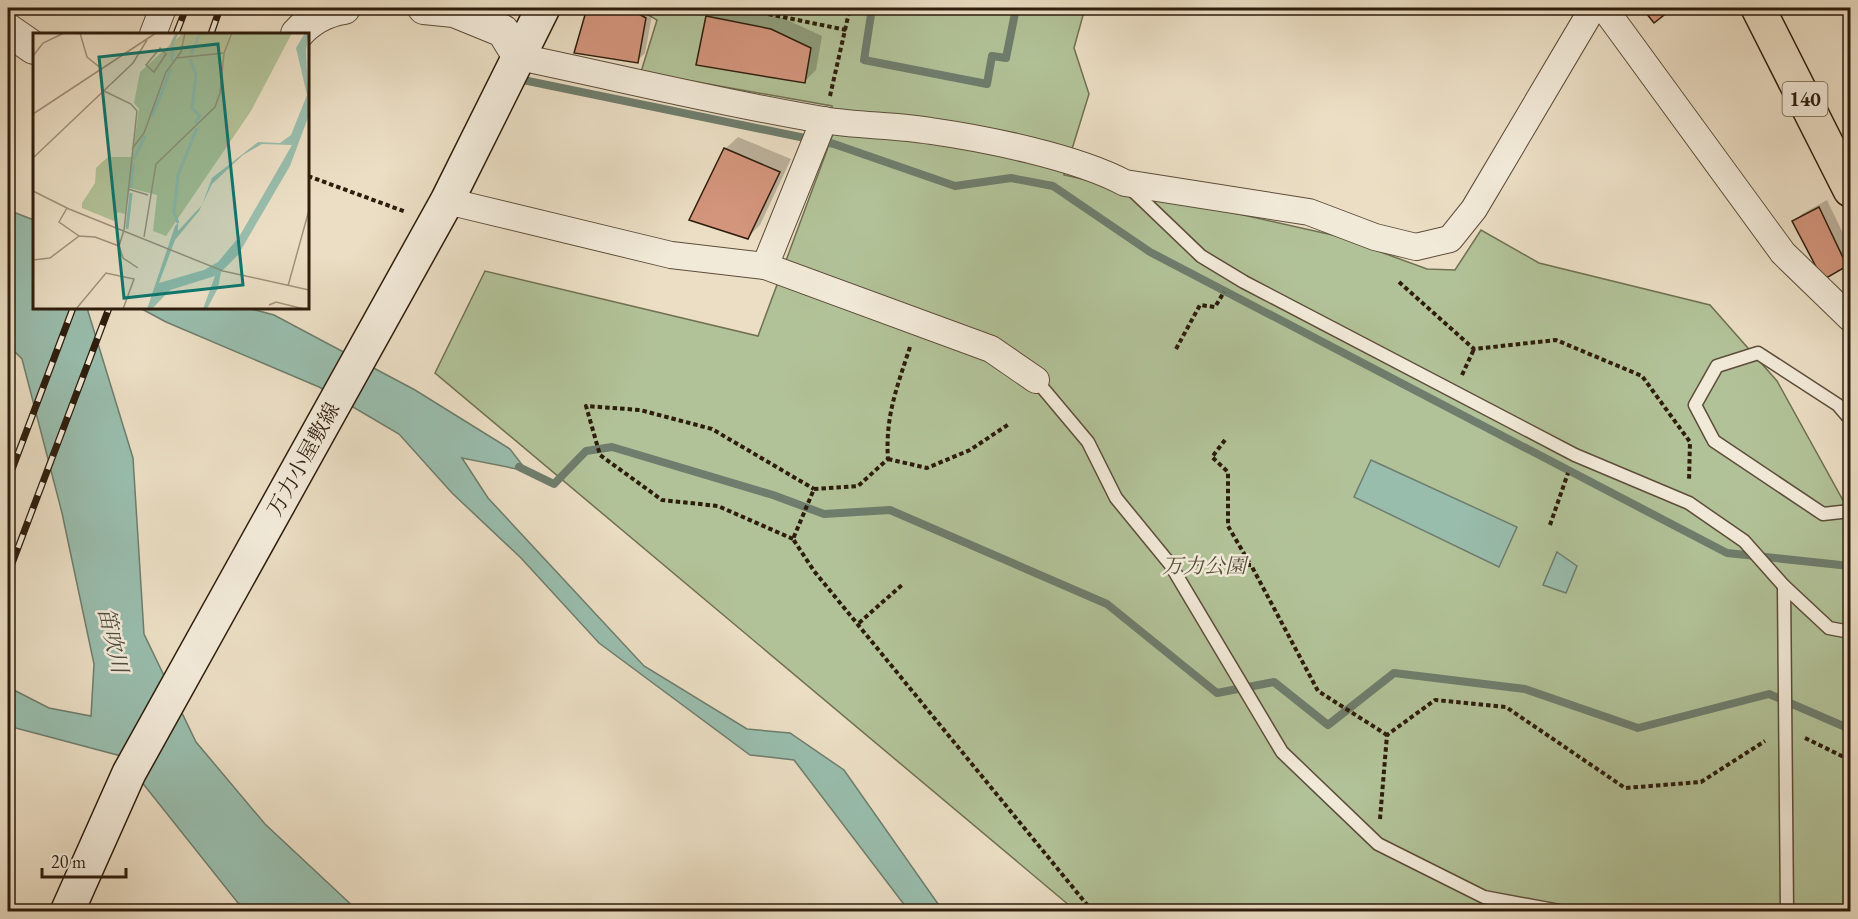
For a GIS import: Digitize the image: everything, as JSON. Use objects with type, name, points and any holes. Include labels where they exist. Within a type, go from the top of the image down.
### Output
[{"type":"highway","name":"140","points":[[1763,9],[1851,190]]},
{"type":"main road","name":"万力小屋敷線","points":[[68,912],[93,848],[129,773],[204,634],[441,212],[543,8]]},
{"type":"street","points":[[153,33],[163,8]]},
{"type":"street","points":[[298,33],[327,10],[344,8]]},
{"type":"street","points":[[424,8],[454,11],[503,31],[519,57],[818,134],[931,130],[1060,159],[1107,174],[1125,183],[1309,212],[1375,237],[1416,247],[1450,239],[1474,209],[1593,8]]},
{"type":"street","points":[[1604,8],[1783,253],[1851,318]]},
{"type":"street","points":[[8,30],[33,47]]},
{"type":"street","points":[[765,266],[818,134]]},
{"type":"street","points":[[441,212],[670,255],[765,266],[991,349],[1036,380]]},
{"type":"lane","points":[[1125,183],[1201,256],[1575,455],[1689,503],[1749,546],[1784,586],[1829,628],[1851,632]]},
{"type":"lane","points":[[1851,419],[1838,405],[1758,353],[1717,366],[1695,405],[1714,441],[1823,514],[1851,511]]},
{"type":"lane","points":[[1036,380],[1088,442],[1116,498],[1170,564],[1282,752],[1378,844],[1484,897],[1565,912]]},
{"type":"lane","points":[[1784,586],[1787,912]]},
{"type":"path","points":[[740,8],[846,30]]},
{"type":"path","points":[[818,134],[850,8]]},
{"type":"path","points":[[309,176],[441,212]]},
{"type":"path","points":[[1399,282],[1474,349],[1556,339],[1642,376],[1690,442],[1689,503]]},
{"type":"path","points":[[1176,349],[1200,305],[1215,308],[1219,301]]},
{"type":"path","points":[[888,459],[886,430],[896,387],[919,323]]},
{"type":"path","points":[[1455,393],[1474,349]]},
{"type":"path","points":[[888,459],[858,486],[813,489],[712,429],[640,410],[586,406],[600,455],[662,500],[718,506],[793,539],[814,571],[859,623],[1093,912]]},
{"type":"path","points":[[888,459],[927,468],[970,450],[1009,424]]},
{"type":"path","points":[[1226,440],[1212,457],[1228,472],[1228,526],[1318,691],[1386,735]]},
{"type":"path","points":[[1550,525],[1565,482]]},
{"type":"path","points":[[793,539],[812,497],[813,489]]},
{"type":"path","points":[[1170,564],[1251,565]]},
{"type":"path","points":[[859,623],[903,584]]},
{"type":"path","points":[[1386,735],[1435,700],[1506,707],[1624,788],[1701,782],[1784,728],[1851,760]]},
{"type":"path","points":[[1378,844],[1386,735]]},
{"type":"green space","name":"万力公園","points":[[637,8],[1085,8],[1074,48],[1089,94],[1064,175],[1337,236],[1427,269],[1455,270],[1481,230],[1539,263],[1710,305],[1777,381],[1850,513],[1850,911],[1076,911],[435,373],[485,271],[758,336],[833,134],[832,106],[641,72],[657,20]]},
{"type":"water","name":"笛吹川","points":[[8,210],[33,220],[33,309],[87,309],[133,458],[144,634],[196,742],[265,824],[358,911],[253,911],[238,903],[121,756],[8,726],[8,687],[49,708],[91,716],[94,664],[62,513],[22,359],[8,345]]},
{"type":"water","points":[[142,309],[252,309],[274,315],[415,390],[510,449],[527,471],[462,458],[488,498],[644,666],[747,729],[790,733],[844,770],[943,911],[909,911],[794,760],[750,755],[599,643],[521,558],[452,493],[399,434],[319,387],[166,322]]},
{"type":"water","points":[[1371,460],[1517,527],[1499,567],[1354,497]]},
{"type":"water","points":[[1557,552],[1577,566],[1566,593],[1543,585]]},
{"type":"building","points":[[587,8],[628,8],[646,18],[638,63],[574,53]]},
{"type":"building","points":[[1642,8],[1673,8],[1654,23]]},
{"type":"building","points":[[706,16],[771,29],[811,48],[805,83],[696,65]]},
{"type":"building","points":[[724,148],[780,172],[748,239],[689,220]]},
{"type":"building","points":[[1819,207],[1847,266],[1823,280],[1792,221]]},
{"type":"waterway","points":[[872,8],[864,60],[987,84],[992,56],[1006,58],[1016,8]]},
{"type":"waterway","points":[[523,80],[834,144],[955,186],[1011,178],[1053,186],[1150,252],[1727,553],[1850,566]]},
{"type":"waterway","points":[[519,467],[554,484],[586,451],[612,447],[773,495],[824,514],[890,510],[1107,604],[1217,693],[1274,682],[1328,725],[1394,673],[1525,689],[1638,728],[1769,694],[1850,729]]},
{"type":"railway","points":[[176,33],[186,8]]},
{"type":"railway","points":[[211,33],[220,8]]},
{"type":"railway","points":[[8,480],[73,309]]},
{"type":"railway","points":[[8,574],[109,309]]}]
